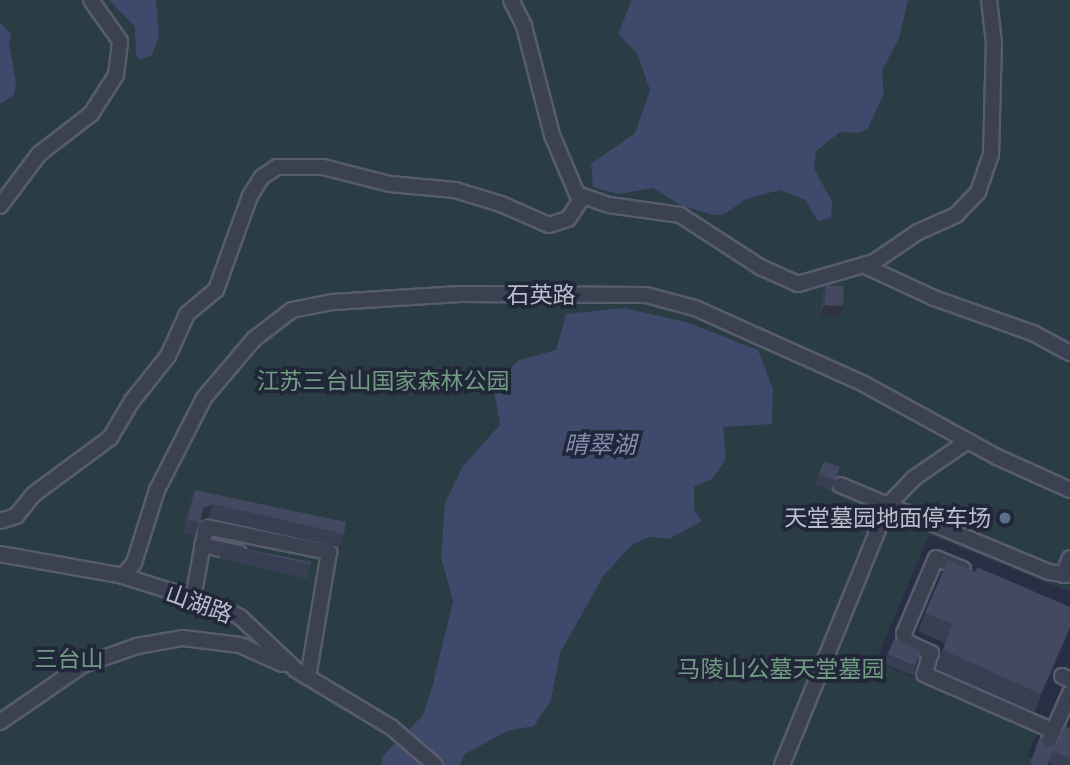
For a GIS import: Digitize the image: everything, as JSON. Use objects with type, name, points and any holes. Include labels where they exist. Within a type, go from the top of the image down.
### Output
[{"type":"street","points":[[0,206],[39,154],[91,114],[116,75],[120,41],[91,0]]},
{"type":"street","points":[[511,0],[524,26],[566,176],[583,197],[680,215],[760,268],[798,284],[865,266],[968,206],[985,178],[991,155],[994,43],[989,0]]},
{"type":"street","points":[[0,521],[16,516],[34,494],[110,438],[132,401],[168,356],[187,314],[216,290],[250,197],[262,177],[277,167],[323,167],[390,184],[455,190],[501,204],[549,225],[568,219],[583,197]]},
{"type":"street","points":[[865,266],[934,298],[1033,332],[1070,353]]},
{"type":"street","name":"石英路","points":[[123,576],[134,563],[157,489],[204,398],[254,339],[292,310],[333,302],[460,294],[646,295],[695,308],[864,384],[968,441],[1070,490]]},
{"type":"street","points":[[782,765],[888,505],[908,483],[968,441]]},
{"type":"street","points":[[840,485],[1066,575],[1070,558]]},
{"type":"street","points":[[0,722],[83,665],[136,646],[183,638],[240,645],[302,673],[319,570],[329,552],[206,527],[193,598]]},
{"type":"street","points":[[202,545],[257,557]]},
{"type":"street","name":"山湖路","points":[[0,554],[123,576],[193,598],[240,617],[302,673],[391,727],[435,765]]},
{"type":"street","points":[[972,573],[936,558],[903,638],[930,653],[924,674],[1054,731]]},
{"type":"street","points":[[1045,750],[1070,693]]},
{"type":"green space","name":"江苏三台山国家森林公园","points":[[0,0],[1070,0],[1070,592],[929,535],[876,661],[1038,731],[1027,756],[1046,765],[0,765]]},
{"type":"water","points":[[109,0],[156,0],[159,36],[152,55],[141,60],[136,56],[135,27]]},
{"type":"water","points":[[632,0],[908,0],[899,38],[882,71],[884,94],[868,128],[859,133],[840,132],[816,151],[814,169],[832,201],[831,218],[818,221],[805,200],[780,190],[746,199],[723,215],[713,215],[680,205],[653,188],[618,194],[593,187],[591,164],[635,133],[650,90],[637,53],[618,34]]},
{"type":"water","points":[[0,22],[11,34],[9,45],[16,82],[14,95],[0,104]]},
{"type":"water","name":"晴翠湖","points":[[624,308],[686,322],[758,350],[773,389],[772,424],[723,427],[726,459],[712,479],[694,487],[694,510],[702,521],[669,539],[649,537],[632,545],[604,575],[560,653],[551,700],[534,726],[507,731],[465,754],[460,765],[381,765],[382,757],[423,715],[433,684],[453,601],[441,557],[445,503],[463,466],[500,425],[493,384],[519,360],[556,350],[566,314]]},
{"type":"building","points":[[826,285],[844,286],[843,306],[825,305]]},
{"type":"building","points":[[824,461],[840,467],[835,480],[819,474]]},
{"type":"building","points":[[195,490],[346,522],[344,534],[213,504],[203,508],[200,522],[188,520]]},
{"type":"building","points":[[223,544],[311,562],[311,565]]},
{"type":"building","points":[[948,560],[975,572],[977,567],[1070,607],[1070,627],[1041,694],[943,650],[952,624],[925,613]]},
{"type":"building","points":[[894,639],[922,651],[915,666],[887,655]]},
{"type":"building","points":[[1065,726],[1070,728],[1070,758],[1053,751],[1047,765],[1030,763],[1040,738],[1045,746],[1055,746]]},
{"type":"place","name":"天堂墓园地面停车场","points":[[1005,518]]},
{"type":"park label","name":"三台山","points":[[69,659]]},
{"type":"park label","name":"马陵山公墓天堂墓园","points":[[781,669]]}]
